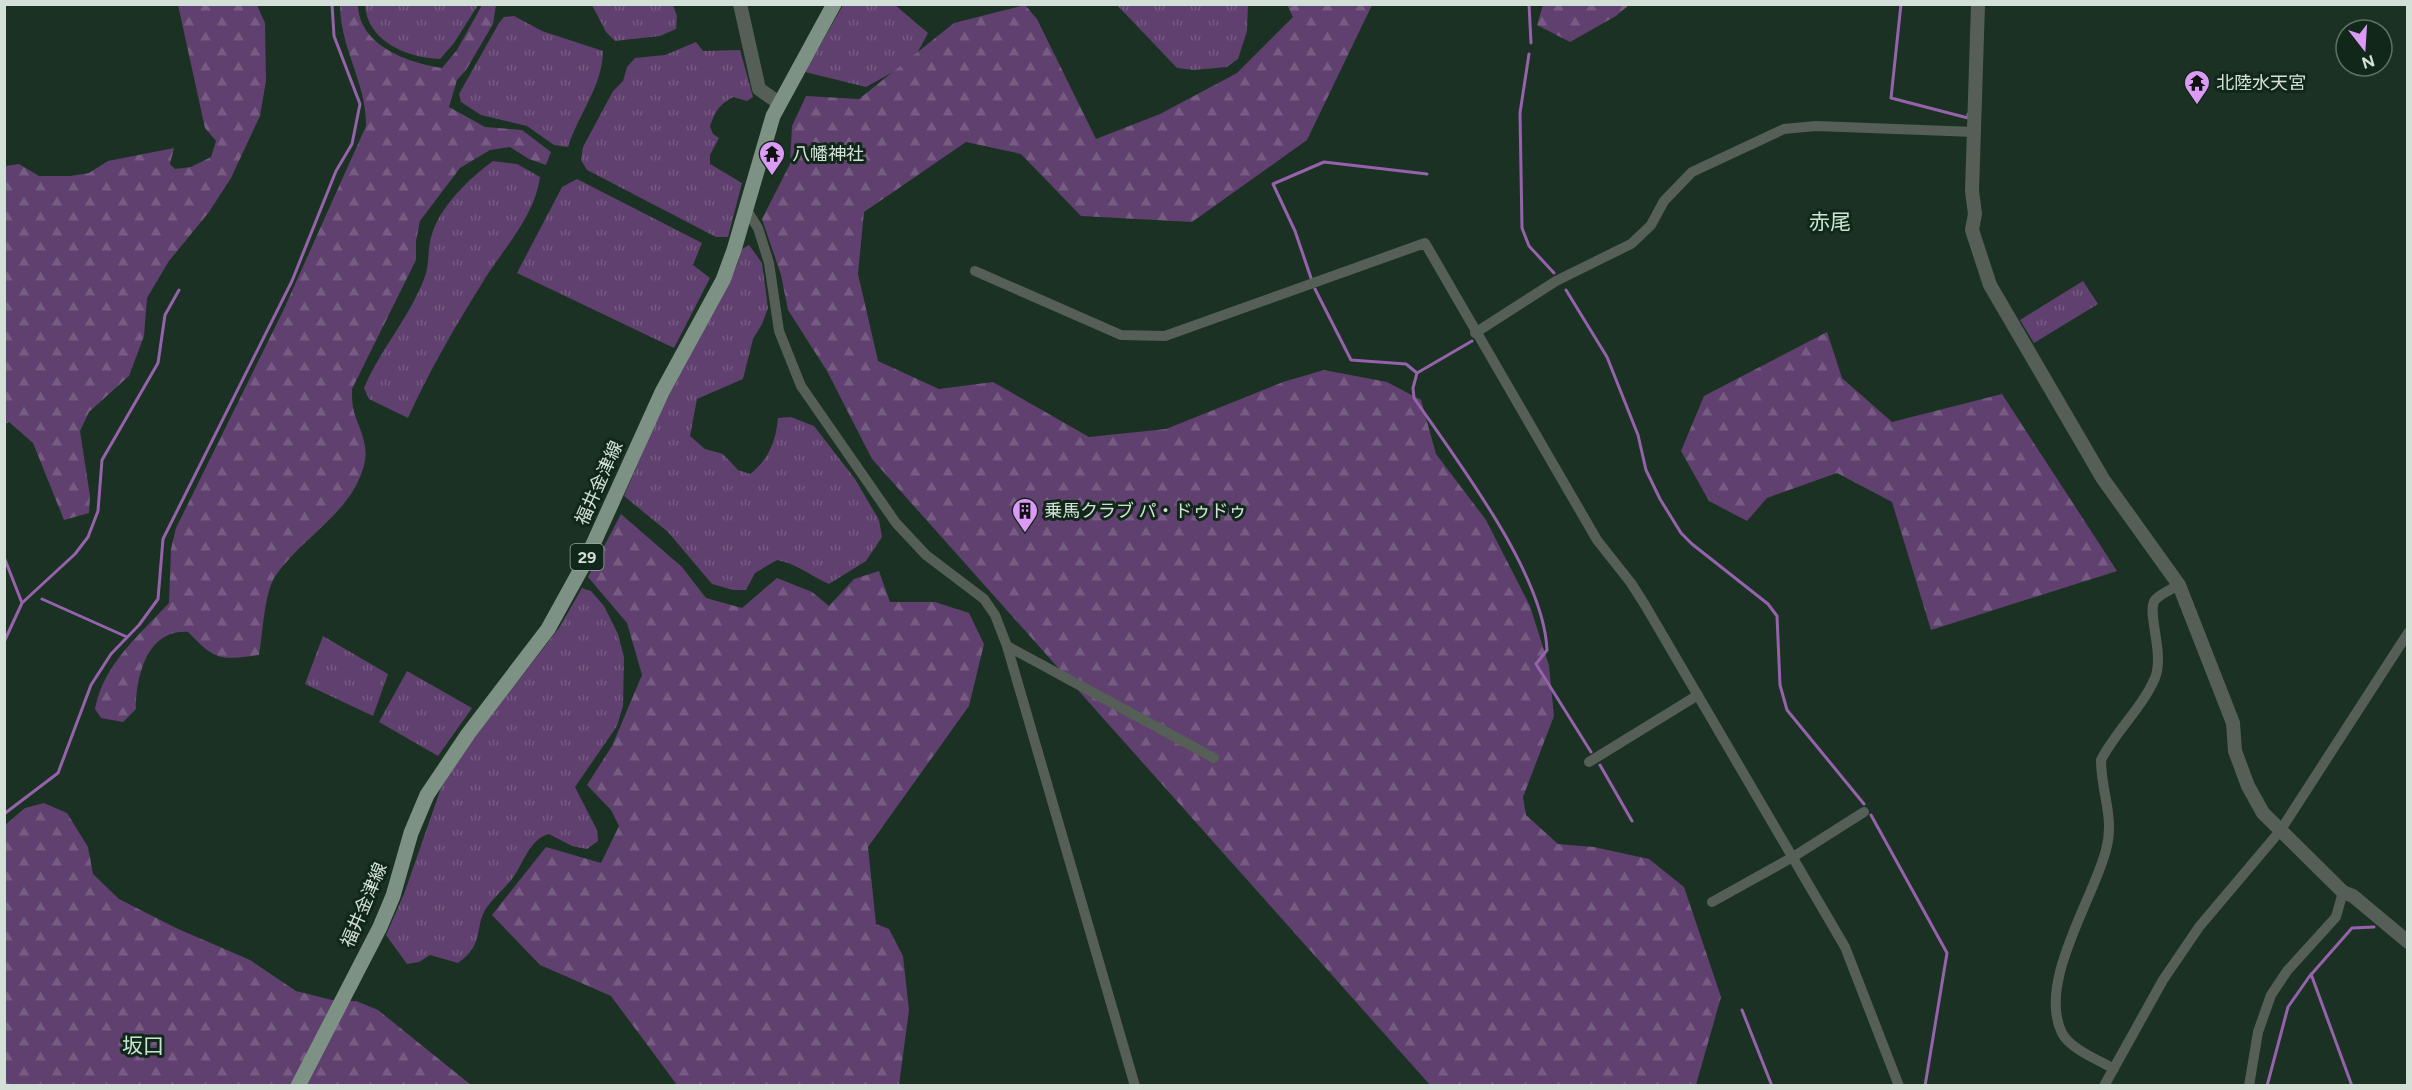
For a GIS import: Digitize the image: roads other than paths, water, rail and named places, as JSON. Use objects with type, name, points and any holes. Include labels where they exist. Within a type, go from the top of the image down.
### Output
[{"type":"main road","name":"福井金津線","points":[[298,1086],[380,927],[393,896],[411,833],[427,795],[468,734],[538,644],[561,607],[598,534],[662,392],[723,280],[772,119],[834,4]]},
{"type":"street","points":[[740,4],[759,89],[779,103]]},
{"type":"street","points":[[1978,4],[1972,191],[1975,214],[1972,230],[1990,285],[2103,479],[2179,585],[2234,723],[2235,751],[2247,786],[2264,813],[2343,892],[2353,896],[2408,942]]},
{"type":"street","points":[[1475,333],[1556,282],[1631,244],[1651,225],[1664,201],[1692,172],[1784,129],[1826,126],[1975,132]]},
{"type":"street","points":[[746,209],[758,228],[769,263],[779,331],[801,386],[896,523],[926,555],[984,598],[995,615],[1007,646],[1135,1086]]},
{"type":"street","points":[[975,271],[1121,335],[1165,336],[1425,243],[1475,333],[1597,540],[1631,583],[1845,947],[1899,1086]]},
{"type":"street","points":[[2114,1069],[2072,1044],[2062,1034],[2056,1013],[2056,992],[2077,919],[2094,887],[2106,850],[2111,824],[2101,775],[2101,760],[2154,681],[2160,665],[2160,649],[2152,609],[2155,600],[2179,585]]},
{"type":"street","points":[[2104,1086],[2163,980],[2199,927],[2280,831],[2408,633]]},
{"type":"street","points":[[1007,646],[1214,758]]},
{"type":"street","points":[[1589,762],[1698,695]]},
{"type":"street","points":[[1712,902],[1793,857],[1864,812]]},
{"type":"street","points":[[2249,1086],[2258,1032],[2271,995],[2288,971],[2336,916],[2343,892]]},
{"type":"waterway","points":[[4,814],[58,773],[91,685],[111,654],[139,625],[158,599],[163,539],[292,281],[336,171],[352,144],[360,104],[334,36],[332,4]]},
{"type":"waterway","points":[[1529,4],[1531,43]]},
{"type":"waterway","points":[[1901,4],[1891,98],[1968,118],[1968,114]]},
{"type":"waterway","points":[[1529,54],[1520,113],[1522,228],[1529,246],[1554,273]]},
{"type":"waterway","points":[[1311,278],[1295,231],[1273,184],[1324,162],[1427,174]]},
{"type":"waterway","points":[[1315,289],[1351,360],[1406,364],[1417,373],[1413,388],[1414,398],[1496,520],[1531,588],[1542,620],[1547,650],[1536,664],[1591,752]]},
{"type":"waterway","points":[[22,603],[75,554],[88,537],[98,511],[102,460],[158,363],[165,315],[179,290]]},
{"type":"waterway","points":[[1566,290],[1607,357],[1638,435],[1646,470],[1660,499],[1681,533],[1768,604],[1777,616],[1780,685],[1787,710],[1864,804]]},
{"type":"waterway","points":[[1417,373],[1472,341]]},
{"type":"waterway","points":[[4,557],[22,603],[4,642]]},
{"type":"waterway","points":[[42,599],[127,637]]},
{"type":"waterway","points":[[1600,765],[1632,821]]},
{"type":"waterway","points":[[1871,815],[1947,953],[1925,1086]]},
{"type":"waterway","points":[[2267,1086],[2288,1007],[2309,977],[2352,928],[2374,927]]},
{"type":"waterway","points":[[2311,974],[2352,1086]]},
{"type":"waterway","points":[[1742,1010],[1772,1086]]},
{"type":"place","name":"北陸水天宮","points":[[2197,106]]},
{"type":"place","name":"八幡神社","points":[[772,177]]},
{"type":"place","name":"乗馬クラブ パ・ドゥドゥ","points":[[1025,534]]},
{"type":"district","name":"赤尾","points":[[1830,221]]},
{"type":"district","name":"坂口","points":[[143,1045]]}]
